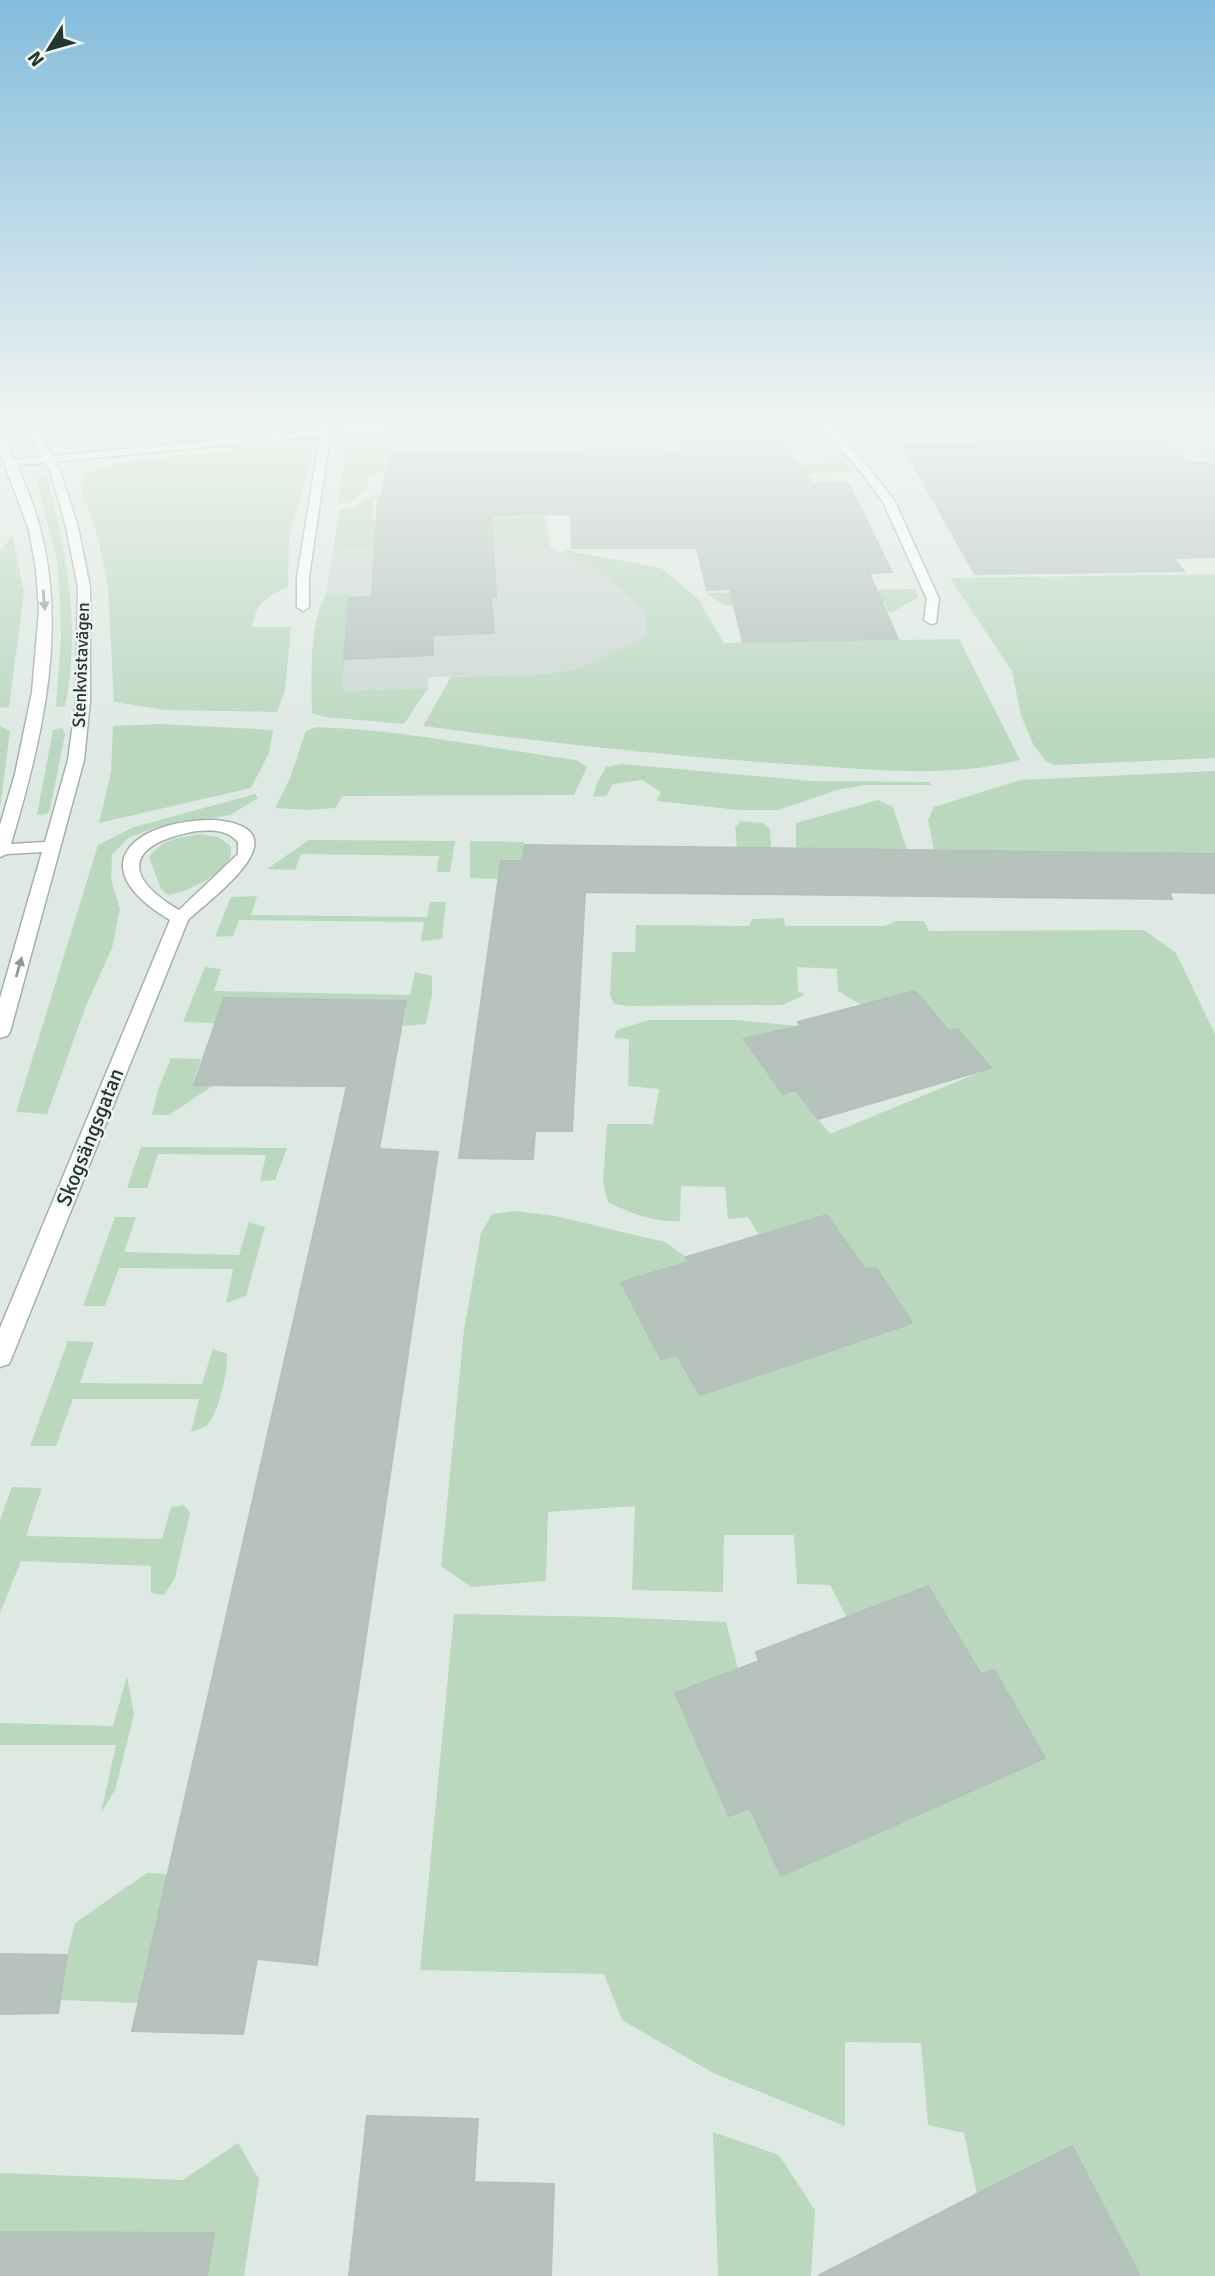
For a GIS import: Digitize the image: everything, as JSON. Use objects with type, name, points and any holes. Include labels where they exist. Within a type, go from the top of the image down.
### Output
[{"type":"street","name":"Stenkvistavägen","points":[[0,850],[21,781],[37,704],[46,615],[35,529]]},
{"type":"street","name":"Stenkvistavägen","points":[[0,1032],[76,760],[83,701],[84,587],[72,529]]},
{"type":"street","points":[[303,607],[303,577],[311,529]]},
{"type":"street","points":[[901,529],[933,599],[931,620]]},
{"type":"street","name":"Skogsängsgatan","points":[[0,1357],[180,918],[237,866],[246,854],[246,841],[235,830],[211,825],[185,827],[161,833],[141,844],[131,858],[129,873],[140,892],[156,906],[180,918]]},
{"type":"street","points":[[0,850],[53,847]]},
{"type":"shaded area","points":[[468,545],[550,547],[607,576],[647,614],[648,637],[574,670],[532,675],[428,677],[428,688],[342,691],[349,593],[326,594],[333,550]]},
{"type":"green space","points":[[49,529],[60,529],[72,619],[70,677],[65,706],[56,707],[61,635],[58,565]]},
{"type":"green space","points":[[95,529],[291,529],[288,587],[264,601],[256,612],[252,627],[291,627],[285,691],[277,712],[166,710],[114,702],[108,588]]},
{"type":"green space","points":[[336,529],[547,529],[550,547],[468,545],[333,550]]},
{"type":"green space","points":[[12,535],[24,592],[9,707],[0,708],[0,552]]},
{"type":"green space","points":[[565,550],[661,568],[698,599],[724,643],[959,639],[1020,760],[994,766],[940,771],[857,769],[660,754],[423,726],[451,677],[532,675],[574,670],[647,637],[647,614],[607,576],[561,553]]},
{"type":"green space","points":[[1215,574],[1215,758],[1055,765],[1046,761],[1034,746],[1021,716],[1012,671],[950,578]]},
{"type":"green space","points":[[915,589],[918,597],[893,612],[887,611],[885,602],[725,606],[706,593]]},
{"type":"green space","points":[[350,593],[342,691],[428,688],[404,724],[325,717],[312,713],[312,652],[320,607],[326,594]]},
{"type":"green space","points":[[160,724],[273,730],[269,753],[251,788],[99,823],[111,772],[113,726]]},
{"type":"green space","points":[[0,726],[10,731],[0,808]]},
{"type":"green space","points":[[316,727],[446,740],[576,760],[587,767],[574,795],[343,796],[335,808],[275,808],[290,778],[306,731]]},
{"type":"green space","points":[[62,728],[65,734],[50,809],[47,814],[37,815],[53,730]]},
{"type":"green space","points":[[622,764],[811,781],[929,782],[931,785],[867,785],[837,790],[778,810],[739,810],[657,801],[661,792],[642,780],[613,784],[606,796],[593,797],[606,767]]},
{"type":"green space","points":[[1215,771],[1215,854],[934,850],[928,820],[934,807],[1020,780]]},
{"type":"green space","points":[[255,794],[258,798],[230,815],[157,827],[128,838],[112,855],[111,879],[120,909],[112,948],[86,1006],[47,1114],[16,1112],[98,845],[134,827]]},
{"type":"green space","points":[[878,800],[893,807],[907,850],[796,849],[796,823]]},
{"type":"green space","points":[[741,821],[762,823],[770,829],[771,848],[737,848],[735,827]]},
{"type":"green space","points":[[201,834],[218,837],[231,846],[230,857],[220,870],[203,882],[168,895],[161,889],[149,857],[166,843]]},
{"type":"green space","points":[[309,840],[455,841],[450,872],[437,872],[439,856],[301,854],[295,870],[267,869]]},
{"type":"green space","points":[[470,841],[524,842],[523,861],[501,861],[498,879],[470,878]]},
{"type":"green space","points":[[257,896],[251,915],[427,917],[430,902],[446,902],[442,939],[421,941],[424,922],[239,920],[233,936],[215,937],[231,897]]},
{"type":"green space","points":[[784,918],[785,926],[885,926],[896,921],[924,921],[929,931],[1144,930],[1176,953],[1215,1034],[1215,2276],[1140,2276],[1072,2146],[977,2194],[964,2133],[928,2125],[921,2043],[845,2042],[845,2126],[715,2074],[622,2020],[604,1974],[420,1970],[454,1614],[726,1622],[738,1669],[675,1693],[729,1816],[750,1808],[781,1876],[1045,1757],[994,1670],[981,1674],[847,1618],[830,1585],[797,1584],[794,1535],[724,1535],[723,1592],[632,1590],[635,1506],[548,1512],[546,1581],[471,1587],[441,1566],[464,1330],[481,1233],[492,1214],[514,1211],[555,1216],[665,1242],[686,1257],[689,1262],[621,1282],[661,1359],[677,1355],[700,1395],[911,1323],[876,1268],[865,1269],[827,1215],[759,1235],[748,1217],[728,1219],[725,1187],[681,1186],[680,1221],[642,1216],[608,1202],[603,1183],[607,1124],[653,1124],[659,1089],[628,1086],[629,1039],[614,1038],[617,1030],[649,1020],[737,1020],[797,1026],[745,1039],[783,1093],[796,1090],[830,1134],[990,1068],[958,1030],[949,1031],[915,991],[862,1005],[838,991],[837,969],[797,967],[798,991],[805,995],[782,1005],[628,1006],[614,1004],[610,996],[612,952],[635,952],[636,925],[749,926],[752,919]]},
{"type":"green space","points":[[205,967],[221,969],[214,991],[410,995],[415,972],[432,976],[432,995],[426,1024],[403,1026],[407,1001],[224,998],[215,1023],[183,1022]]},
{"type":"green space","points":[[171,1058],[201,1059],[193,1084],[214,1085],[169,1115],[152,1115],[158,1090]]},
{"type":"green space","points":[[141,1147],[287,1148],[275,1180],[260,1181],[266,1155],[158,1154],[147,1188],[127,1188]]},
{"type":"green space","points":[[115,1217],[136,1217],[124,1252],[239,1255],[249,1222],[265,1227],[246,1296],[226,1303],[233,1269],[119,1268],[105,1306],[83,1306]]},
{"type":"green space","points":[[68,1341],[94,1342],[80,1383],[202,1384],[213,1349],[227,1354],[222,1391],[211,1420],[191,1432],[199,1399],[73,1399],[56,1446],[30,1446]]},
{"type":"green space","points":[[12,1487],[42,1488],[26,1536],[162,1539],[171,1507],[184,1505],[190,1513],[175,1578],[164,1595],[151,1593],[151,1566],[21,1561],[0,1613],[0,1520]]},
{"type":"green space","points":[[127,1676],[134,1714],[115,1790],[101,1813],[116,1745],[0,1745],[0,1723],[113,1726]]},
{"type":"green space","points":[[147,1873],[168,1874],[138,2003],[60,2000],[75,1923]]},
{"type":"green space","points":[[713,2132],[779,2155],[815,2210],[811,2276],[718,2276]]},
{"type":"green space","points":[[238,2143],[259,2179],[244,2276],[207,2276],[214,2233],[0,2232],[0,2173],[183,2180]]},
{"type":"building","points":[[376,529],[492,529],[496,597],[491,597],[494,633],[433,635],[433,655],[344,659],[349,598],[372,597]]},
{"type":"building","points":[[571,529],[871,529],[892,572],[869,573],[898,639],[743,642],[730,589],[707,590],[697,548],[572,548]]},
{"type":"building","points":[[950,529],[1215,529],[1215,557],[1173,558],[1184,571],[975,574]]},
{"type":"building","points":[[525,845],[1215,854],[1215,893],[1169,892],[1172,899],[585,892],[572,1131],[535,1131],[533,1159],[459,1158],[501,861],[523,861]]},
{"type":"building","points":[[915,991],[949,1031],[958,1029],[991,1068],[818,1119],[796,1090],[783,1094],[744,1039],[800,1026],[798,1022]]},
{"type":"building","points":[[224,998],[406,1001],[379,1149],[438,1152],[317,1965],[257,1959],[243,2034],[132,2031],[347,1086],[194,1085]]},
{"type":"building","points":[[827,1215],[865,1269],[876,1268],[912,1323],[700,1395],[677,1355],[661,1359],[621,1282],[689,1262],[686,1257]]},
{"type":"building","points":[[928,1586],[981,1674],[994,1670],[1045,1758],[781,1876],[750,1808],[729,1816],[675,1693],[759,1661],[756,1652]]},
{"type":"building","points":[[0,1954],[67,1955],[58,2013],[0,2014]]},
{"type":"building","points":[[367,2116],[478,2119],[474,2182],[554,2184],[551,2276],[349,2276]]},
{"type":"building","points":[[1072,2146],[1140,2276],[818,2276],[977,2194]]},
{"type":"building","points":[[0,2232],[214,2233],[207,2276],[0,2276]]}]
